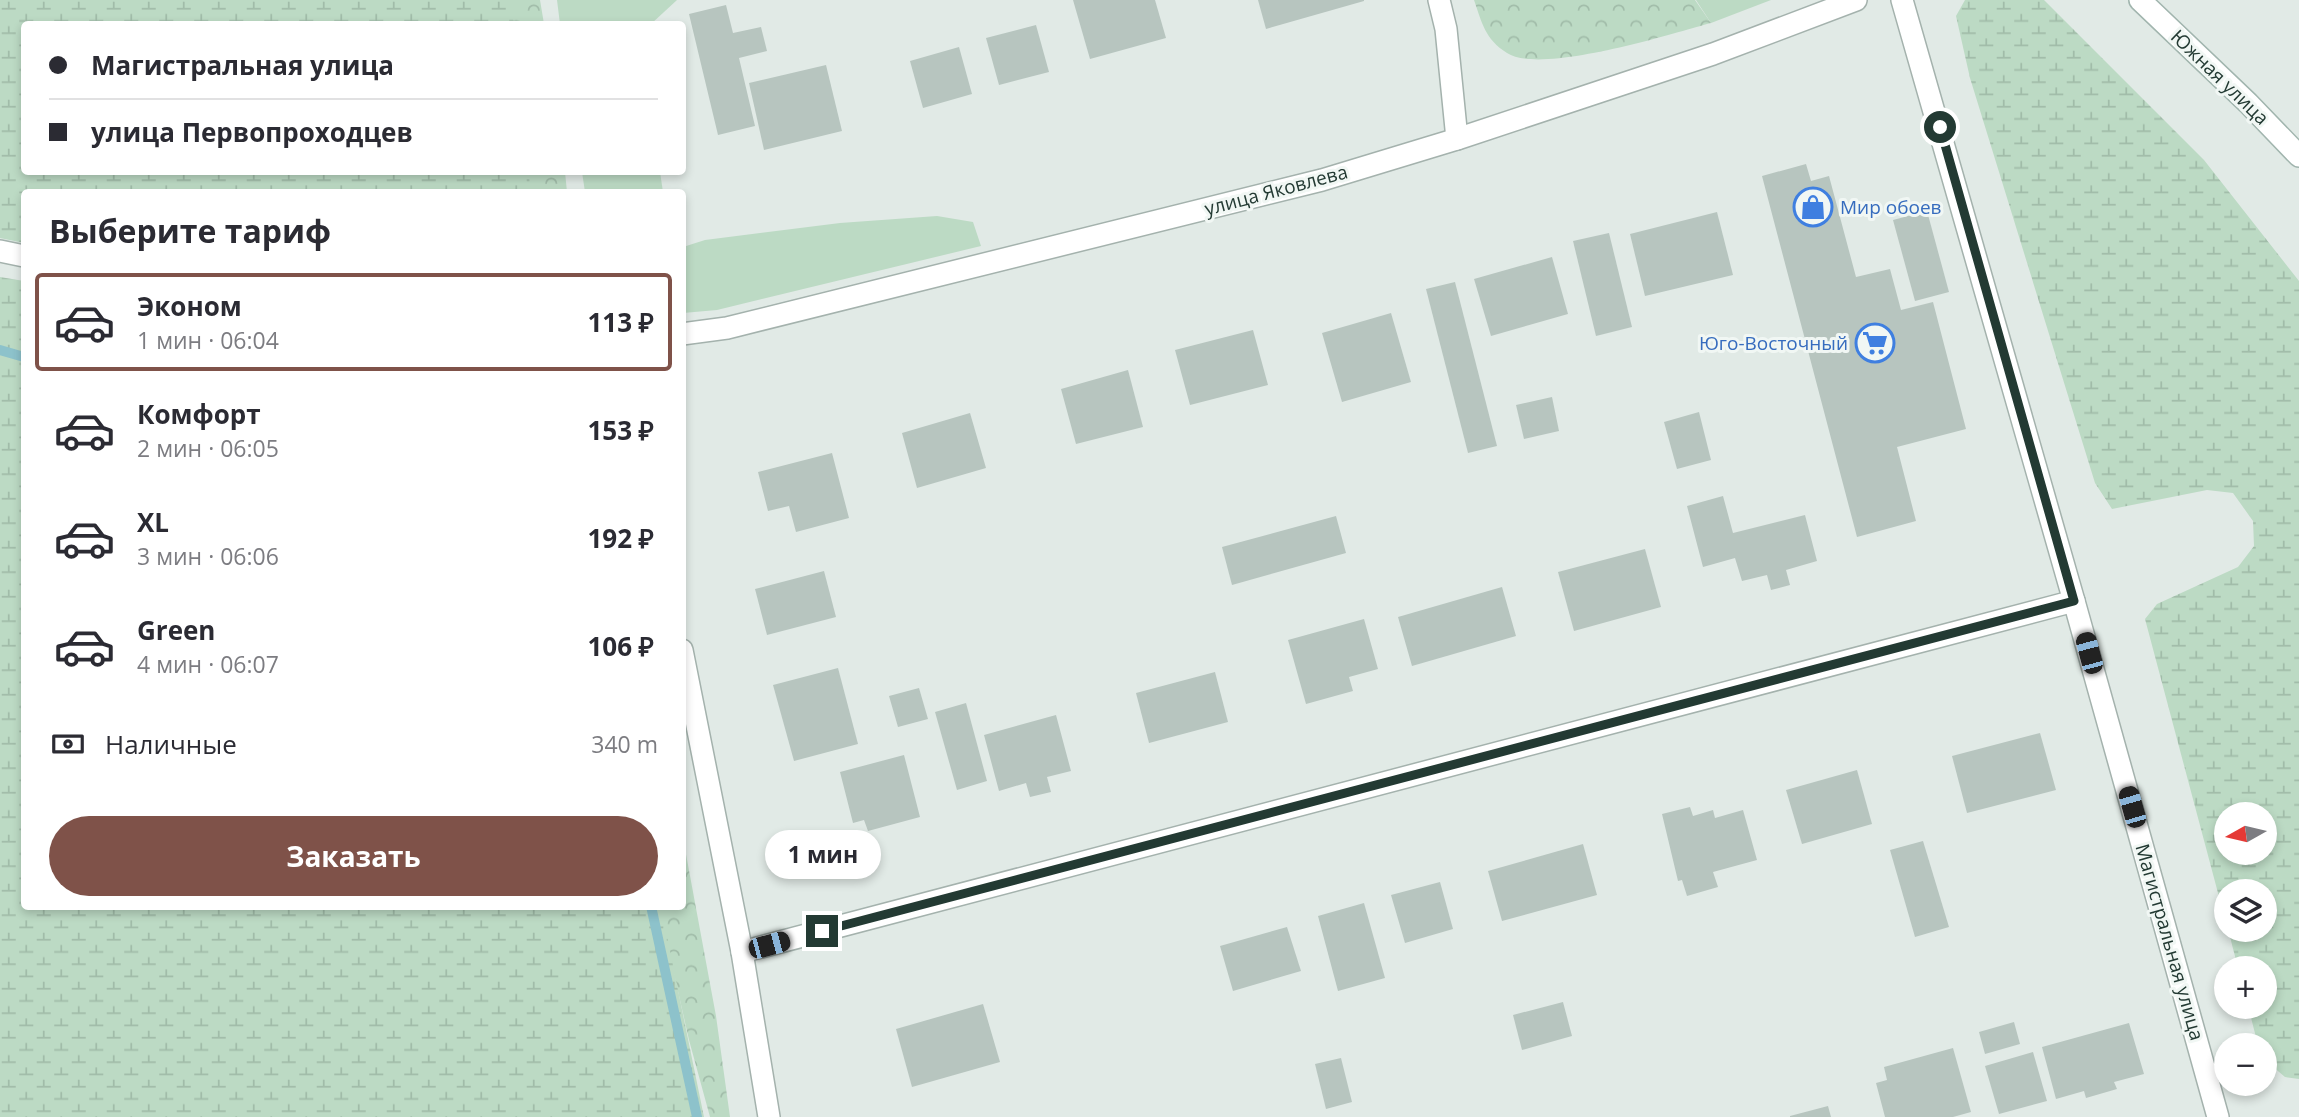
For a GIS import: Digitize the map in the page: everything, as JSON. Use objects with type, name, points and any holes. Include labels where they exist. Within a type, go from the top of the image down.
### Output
[{"type":"street","points":[[1439,0],[1446,29],[1457,139]]},
{"type":"street","name":"улица Яковлева","points":[[686,333],[727,328],[1322,180],[1457,139],[1713,54],[1856,0]]},
{"type":"street","name":"Магистральная улица","points":[[1902,0],[2218,1117]]},
{"type":"street","name":"Южная улица","points":[[2140,0],[2248,103],[2299,156]]},
{"type":"street","points":[[0,251],[21,255]]},
{"type":"street","points":[[742,952],[2074,601]]},
{"type":"street","points":[[686,670],[742,952],[769,1117]]},
{"type":"green space","points":[[0,0],[510,0],[514,21],[21,21],[21,175],[529,175],[530,189],[21,189],[21,242],[0,238]]},
{"type":"green space","points":[[501,0],[540,0],[544,21],[504,21]]},
{"type":"green space","points":[[557,0],[677,0],[654,21],[560,21]]},
{"type":"green space","points":[[1474,0],[1695,0],[1711,23],[1576,56],[1524,58],[1507,53],[1494,42],[1485,30]]},
{"type":"green space","points":[[1696,0],[1771,0],[1711,23]]},
{"type":"green space","points":[[1965,0],[2044,0],[2204,160],[2299,281],[2299,1079],[2285,1077],[2277,1070],[2277,1033],[2255,1033],[2251,1019],[2277,1019],[2277,956],[2235,956],[2231,942],[2277,942],[2277,879],[2214,879],[2145,619],[2157,604],[2238,567],[2254,546],[2253,521],[2233,493],[2207,490],[2112,509],[2095,483],[1970,78],[1956,16]]},
{"type":"green space","points":[[517,175],[565,175],[567,189],[515,189]]},
{"type":"green space","points":[[582,175],[660,175],[663,189],[585,189]]},
{"type":"green space","points":[[937,216],[973,222],[981,246],[717,310],[686,313],[686,246],[705,240],[840,223]]},
{"type":"green space","points":[[0,277],[21,280],[21,910],[662,910],[704,1117],[0,1117]]},
{"type":"green space","points":[[686,854],[716,1016],[730,1117],[710,1117],[689,1040],[660,910],[686,910]]},
{"type":"building","points":[[1073,0],[1155,0],[1166,38],[1090,59]]},
{"type":"building","points":[[1258,0],[1364,0],[1364,1],[1266,29]]},
{"type":"building","points":[[726,5],[733,33],[761,27],[767,51],[739,58],[755,126],[718,135],[689,14]]},
{"type":"building","points":[[1036,25],[1049,72],[999,85],[986,38]]},
{"type":"building","points":[[959,47],[972,94],[923,108],[910,61]]},
{"type":"building","points":[[826,65],[842,131],[764,150],[749,83]]},
{"type":"building","name":"Юго-Восточный","points":[[1806,164],[1811,181],[1829,176],[1856,277],[1890,269],[1901,310],[1933,302],[1966,429],[1897,447],[1916,521],[1857,537],[1762,176]]},
{"type":"building","points":[[1927,211],[1949,292],[1915,301],[1893,220]]},
{"type":"building","points":[[1717,212],[1733,275],[1645,296],[1630,234]]},
{"type":"building","points":[[1609,233],[1632,327],[1596,336],[1573,241]]},
{"type":"building","points":[[1552,257],[1568,314],[1491,336],[1474,279]]},
{"type":"building","points":[[1455,282],[1497,446],[1468,453],[1426,289]]},
{"type":"building","points":[[1391,313],[1411,382],[1342,402],[1322,333]]},
{"type":"building","points":[[1253,330],[1268,385],[1190,405],[1175,350]]},
{"type":"building","points":[[1128,370],[1143,427],[1076,444],[1061,389]]},
{"type":"building","points":[[1552,397],[1559,431],[1524,439],[1516,405]]},
{"type":"building","points":[[1699,412],[1711,460],[1677,469],[1664,422]]},
{"type":"building","points":[[970,413],[986,468],[917,488],[902,433]]},
{"type":"building","points":[[832,453],[849,518],[796,532],[789,506],[768,511],[758,472]]},
{"type":"building","points":[[1723,496],[1733,533],[1805,515],[1817,561],[1786,570],[1790,585],[1771,590],[1767,575],[1742,581],[1735,558],[1703,567],[1687,506]]},
{"type":"building","points":[[1336,516],[1346,553],[1232,585],[1222,547]]},
{"type":"building","points":[[1645,549],[1661,607],[1574,631],[1558,572]]},
{"type":"building","points":[[824,571],[836,617],[767,635],[755,589]]},
{"type":"building","points":[[1502,587],[1516,636],[1412,666],[1398,617]]},
{"type":"building","points":[[1364,619],[1378,669],[1349,677],[1353,691],[1306,704],[1288,640]]},
{"type":"building","points":[[838,668],[858,744],[794,761],[773,685]]},
{"type":"building","points":[[1215,672],[1228,722],[1149,743],[1136,693]]},
{"type":"building","points":[[919,688],[928,719],[898,727],[889,696]]},
{"type":"building","points":[[966,703],[987,781],[957,790],[935,712]]},
{"type":"building","points":[[1056,715],[1071,771],[1047,777],[1051,792],[1030,797],[1026,783],[999,791],[984,735]]},
{"type":"building","points":[[2040,733],[2056,790],[1967,813],[1952,756]]},
{"type":"building","points":[[904,755],[920,817],[868,831],[864,820],[853,823],[840,772]]},
{"type":"building","points":[[1857,770],[1872,824],[1802,844],[1786,790]]},
{"type":"building","points":[[1690,807],[1693,816],[1713,810],[1715,818],[1743,810],[1757,860],[1713,872],[1718,887],[1687,896],[1682,880],[1678,881],[1662,814]]},
{"type":"building","points":[[1923,841],[1949,927],[1915,937],[1890,850]]},
{"type":"building","points":[[1583,844],[1597,895],[1502,921],[1488,871]]},
{"type":"building","points":[[1440,882],[1453,929],[1405,943],[1391,895]]},
{"type":"building","points":[[1364,903],[1385,978],[1338,991],[1318,916]]},
{"type":"building","points":[[1287,927],[1301,971],[1233,991],[1220,946]]},
{"type":"building","points":[[1563,1002],[1572,1036],[1522,1050],[1513,1015]]},
{"type":"building","points":[[983,1004],[1000,1062],[912,1087],[896,1029]]},
{"type":"building","points":[[2014,1022],[2020,1044],[1985,1054],[1979,1032]]},
{"type":"building","points":[[2129,1023],[2144,1074],[2114,1082],[2117,1089],[2086,1098],[2084,1091],[2056,1099],[2042,1047]]},
{"type":"building","points":[[1953,1048],[1971,1112],[1953,1117],[1885,1117],[1876,1083],[1887,1080],[1884,1067]]},
{"type":"building","points":[[2033,1052],[2047,1101],[1999,1114],[1985,1066]]},
{"type":"building","points":[[1341,1058],[1352,1102],[1326,1109],[1315,1064]]},
{"type":"building","points":[[1828,1106],[1831,1117],[1790,1117],[1790,1116]]},
{"type":"waterway","points":[[0,350],[21,356]]},
{"type":"waterway","points":[[652,910],[697,1117]]},
{"type":"place","name":"Мир обоев","points":[[1813,207]]},
{"type":"place","name":"Юго-Восточный","points":[[1875,343]]},
{"type":"route","points":[[822,931],[2074,601],[1940,127]]}]
